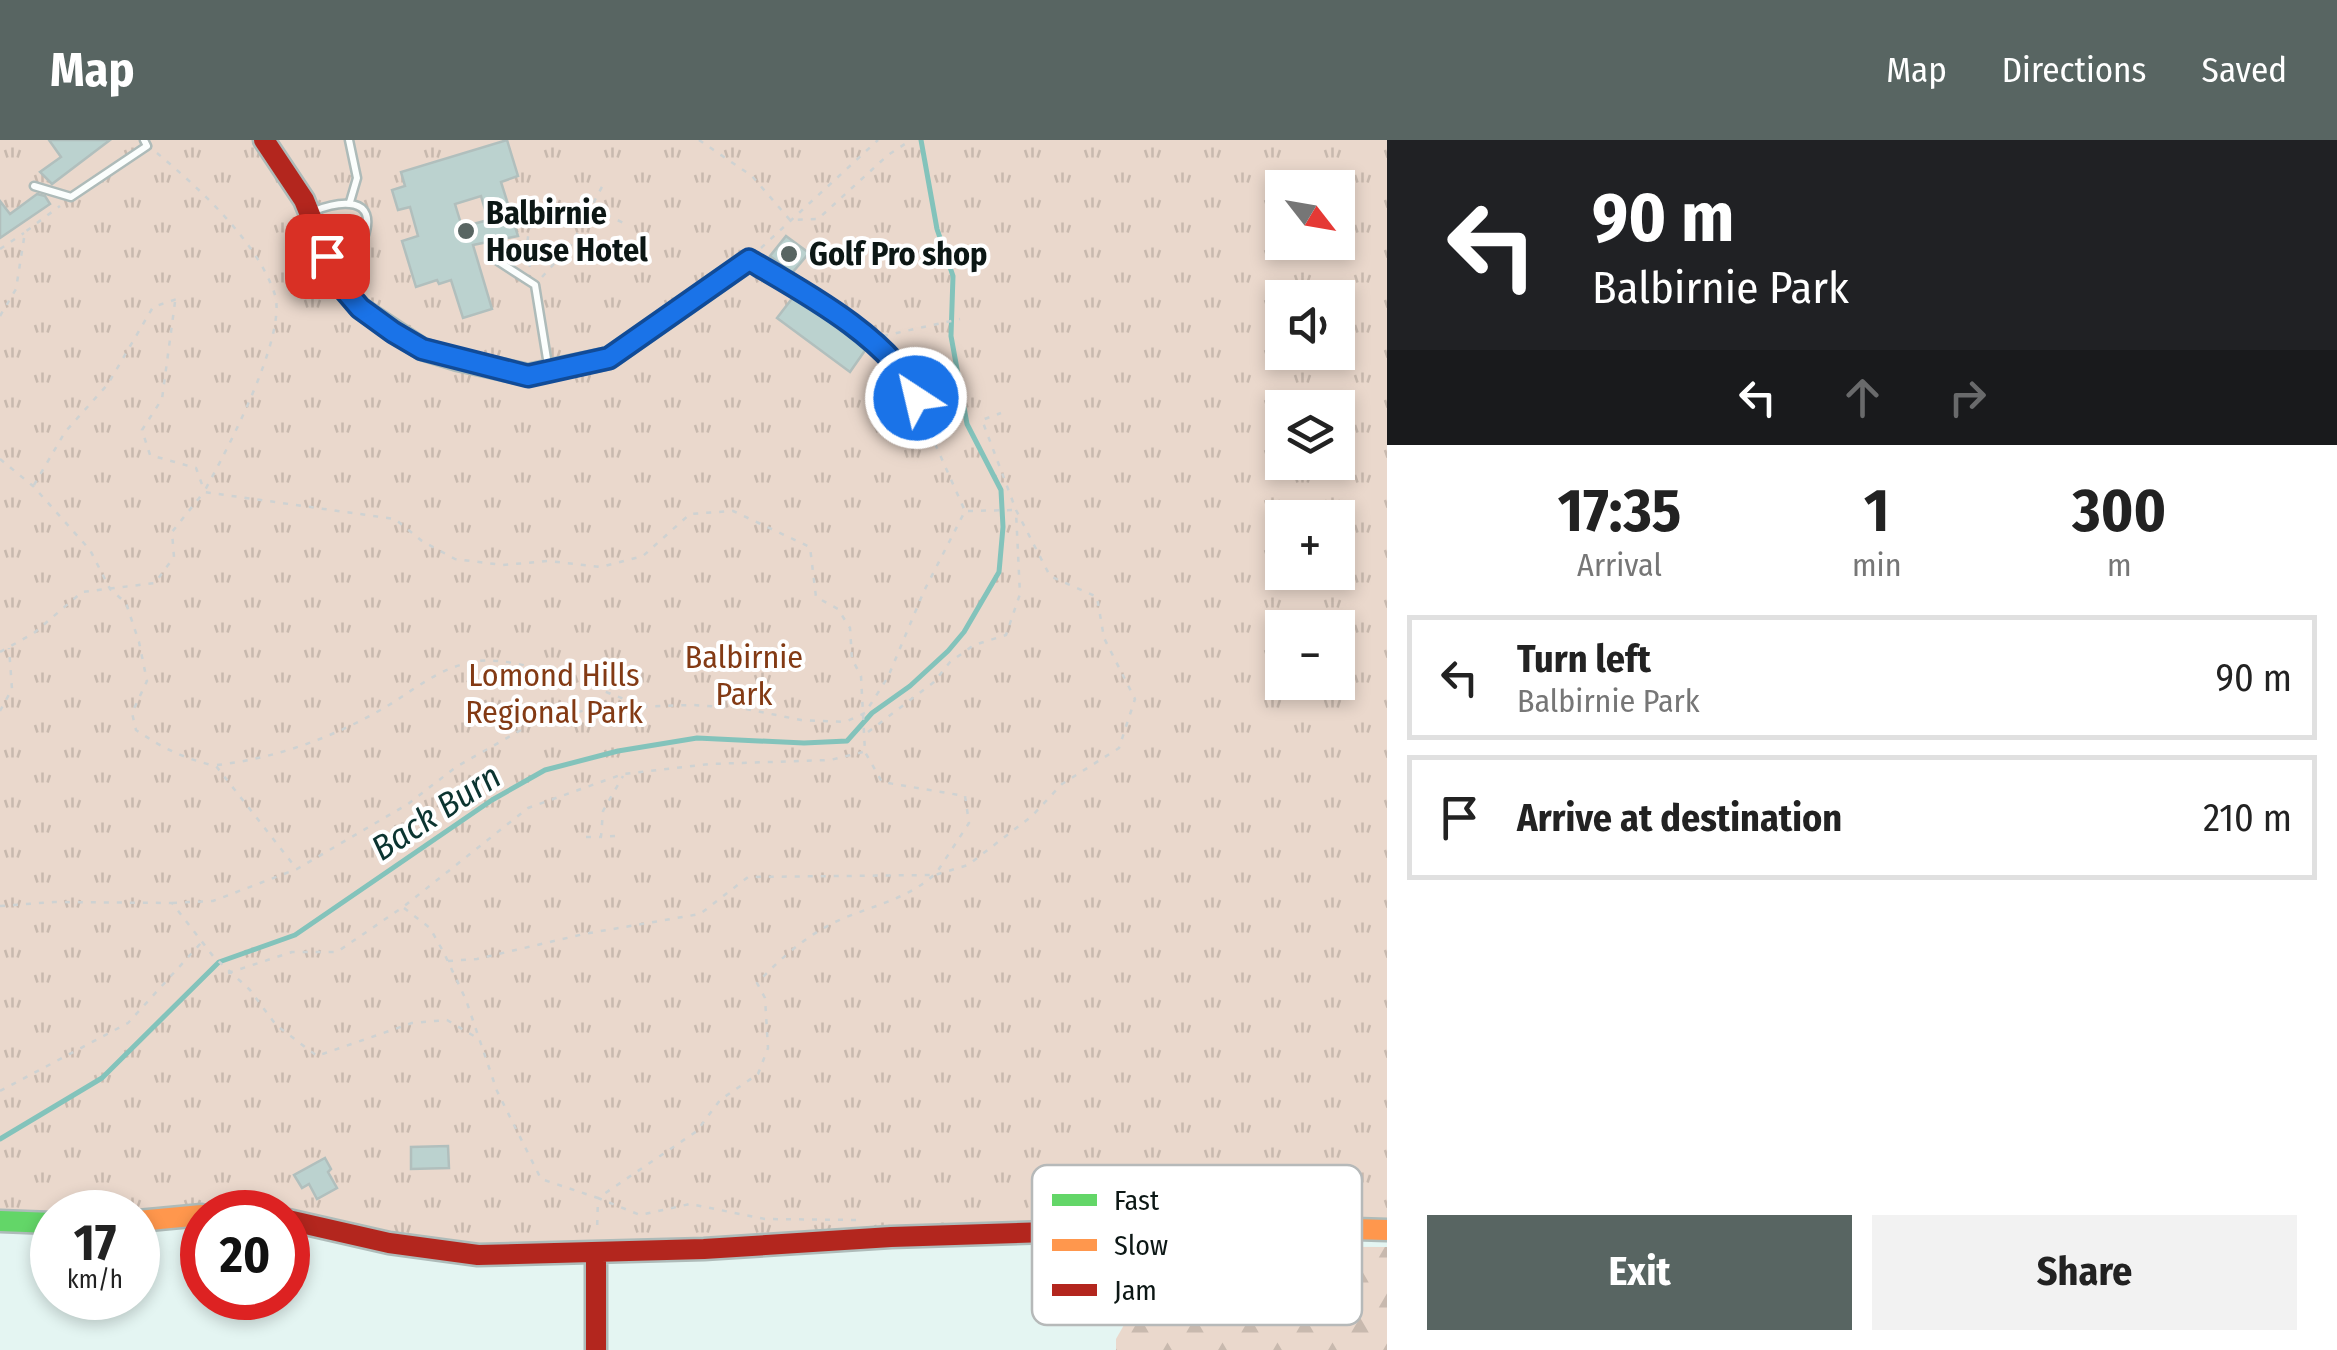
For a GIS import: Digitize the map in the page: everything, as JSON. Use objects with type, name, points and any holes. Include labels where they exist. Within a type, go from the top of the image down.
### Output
[{"type":"street","points":[[264,140],[304,200],[337,281],[360,308],[422,349],[528,376],[609,358],[749,260]]},
{"type":"street","points":[[0,1221],[30,1222]]},
{"type":"street","points":[[310,1225],[434,1250],[478,1254],[596,1253],[1032,1233]]},
{"type":"street","points":[[1362,1229],[1387,1230]]},
{"type":"street","points":[[596,1253],[596,1350]]},
{"type":"lane","points":[[349,140],[358,178],[350,202]]},
{"type":"lane","points":[[34,186],[71,197],[146,143]]},
{"type":"lane","points":[[308,213],[334,203],[350,202],[358,206],[367,220],[364,238],[351,248],[327,256]]},
{"type":"lane","points":[[490,256],[536,284],[549,371]]},
{"type":"lane","points":[[749,260],[804,291],[868,339],[909,378],[923,418]]},
{"type":"path","points":[[699,140],[752,176],[790,220]]},
{"type":"path","points":[[749,260],[878,140]]},
{"type":"path","points":[[790,220],[818,219],[910,140]]},
{"type":"path","points":[[0,652],[34,633],[82,592],[155,583],[174,557],[172,532],[204,492],[232,441],[273,338],[276,298],[244,238],[189,180],[146,143]]},
{"type":"path","points":[[536,284],[571,244],[604,183]]},
{"type":"path","points":[[0,249],[71,197]]},
{"type":"path","points":[[536,284],[527,254],[530,226],[538,209],[564,207],[586,215],[602,213],[628,225]]},
{"type":"path","points":[[0,316],[16,288],[25,232]]},
{"type":"path","points":[[33,486],[64,432],[108,384],[153,307],[178,298],[162,399],[142,430],[150,455],[196,468],[204,492]]},
{"type":"path","points":[[868,339],[960,319]]},
{"type":"path","points":[[448,961],[477,959],[584,934],[700,914],[748,877],[935,874],[968,865],[1032,816],[1062,784],[1119,748],[1135,699],[1104,638],[1097,597],[1050,576],[1016,510],[982,420],[1001,413]]},
{"type":"path","points":[[923,418],[965,511]]},
{"type":"path","points":[[0,460],[33,486],[90,550],[110,588],[126,602],[147,681],[132,713],[136,730],[189,760],[216,766],[257,761],[329,735],[390,704],[429,676],[478,661],[514,665],[574,680],[641,706]]},
{"type":"path","points":[[204,492],[395,519],[422,541],[455,559],[503,565],[548,561],[601,567],[643,556],[690,514],[734,511],[810,548],[816,598],[838,609],[850,628],[852,659],[861,676],[864,752],[882,782],[966,796],[969,822],[935,874],[918,889],[840,920],[789,950],[757,983],[764,998],[768,1048],[758,1074],[720,1100],[697,1131],[598,1198]]},
{"type":"path","points":[[965,511],[1016,510]]},
{"type":"path","points":[[866,734],[934,682],[950,662],[974,645],[1006,635],[1020,594],[1016,510]]},
{"type":"path","points":[[0,906],[214,901],[297,869],[408,804],[456,767],[535,722],[594,708],[742,708],[801,720],[845,722],[865,714],[888,678],[924,591],[965,511]]},
{"type":"path","points":[[0,711],[12,689],[8,647]]},
{"type":"path","points":[[228,973],[292,952],[337,952],[402,907],[528,808],[624,774],[710,764],[830,760],[864,752]]},
{"type":"path","points":[[216,766],[297,869]]},
{"type":"path","points":[[601,836],[602,810],[624,774]]},
{"type":"path","points":[[586,837],[615,836]]},
{"type":"path","points":[[172,903],[212,956],[250,990],[276,1025],[317,1056],[412,1023],[447,1020],[479,1038]]},
{"type":"path","points":[[402,907],[430,928],[448,961],[497,1091],[541,1179],[640,1215],[690,1204],[765,1220],[857,1220]]},
{"type":"path","points":[[0,1092],[128,1023],[202,942]]},
{"type":"path","points":[[596,1253],[598,1198]]},
{"type":"green space","name":"Lomond Hills Regional Park","points":[[0,140],[1387,140],[1387,1231],[1362,1232],[1362,1165],[1032,1165],[1032,1240],[478,1255],[310,1217],[310,1190],[180,1190],[180,1212],[160,1212],[160,1190],[30,1190],[30,1222],[0,1221]]},
{"type":"green space","points":[[1362,1247],[1387,1247],[1387,1350],[1116,1350],[1116,1339],[1124,1325],[1362,1325]]},
{"type":"building","points":[[49,140],[110,140],[52,184],[40,172],[61,157]]},
{"type":"building","name":"Balbirnie House Hotel","points":[[507,140],[518,176],[501,182],[518,236],[473,245],[492,309],[463,318],[451,280],[416,287],[402,241],[418,236],[410,207],[398,210],[392,190],[405,186],[401,172]],"holes":[[[481,196],[488,220],[462,227],[455,204]]]},
{"type":"building","points":[[37,194],[45,196],[50,204],[0,238],[0,201],[10,214]]},
{"type":"building","name":"Golf Pro shop","points":[[786,236],[809,253],[792,273],[770,256]]},
{"type":"building","points":[[794,296],[866,349],[850,372],[777,318]]},
{"type":"building","points":[[448,1146],[449,1168],[411,1169],[411,1147]]},
{"type":"building","points":[[325,1158],[337,1188],[317,1199],[309,1184],[302,1188],[294,1175]]},
{"type":"waterway","name":"Back Burn","points":[[0,1139],[102,1078],[219,962],[295,935],[492,800],[545,770],[618,751],[697,738],[847,741],[872,713],[910,686],[948,651],[964,632],[999,572],[1003,527],[1001,490],[967,424],[951,336],[953,276],[937,229],[921,140]]},
{"type":"traffic: fast","points":[[0,1221],[30,1222]]},
{"type":"traffic: slow","points":[[160,1219],[180,1217]]},
{"type":"traffic: slow","points":[[1362,1229],[1387,1230]]},
{"type":"traffic: jam","points":[[264,140],[304,200],[337,281],[360,308],[422,349],[458,360],[528,375],[609,358],[749,260]]},
{"type":"traffic: jam","points":[[310,1225],[389,1243],[478,1255],[704,1249],[1032,1232]]},
{"type":"traffic: jam","points":[[596,1253],[596,1350]]},
{"type":"place","name":"Balbirnie House Hotel","points":[[466,231]]},
{"type":"place","name":"Golf Pro shop","points":[[789,254]]},
{"type":"route","points":[[327,256],[337,281],[360,308],[393,332],[422,349],[528,376],[609,358],[749,260],[804,291],[859,330],[909,378],[916,398]]},
{"type":"park label","name":"Balbirnie Park","points":[[744,676]]}]
